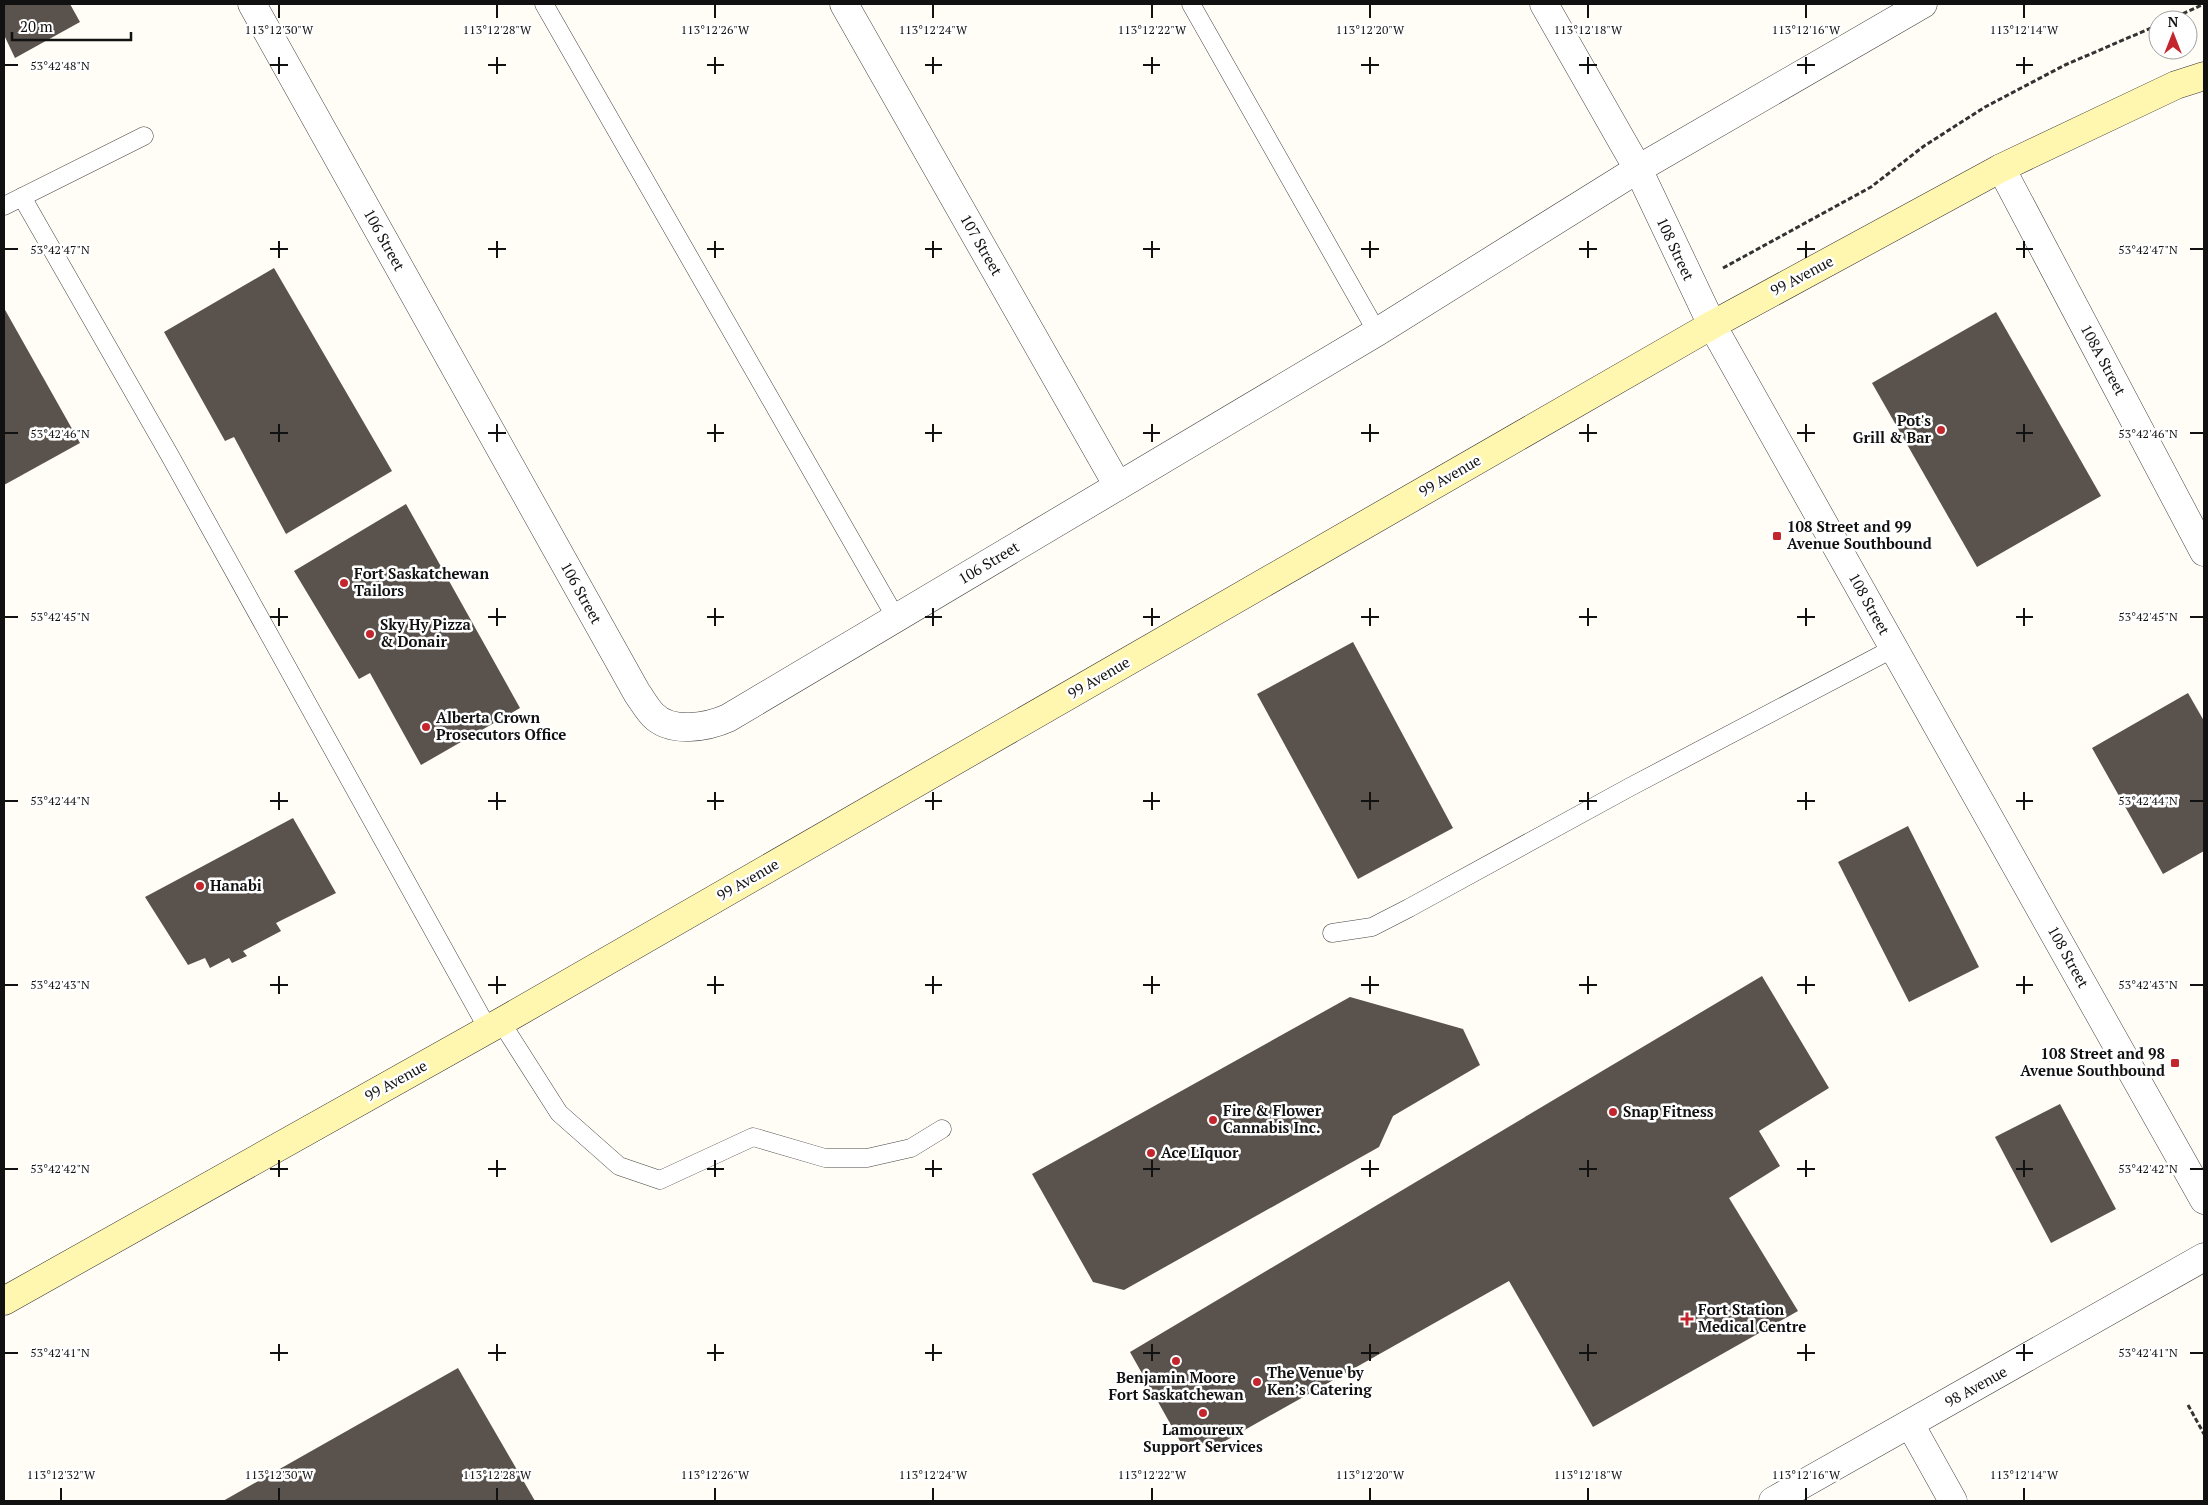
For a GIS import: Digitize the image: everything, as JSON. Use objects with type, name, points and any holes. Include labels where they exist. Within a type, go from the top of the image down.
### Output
[{"type":"main road","name":"99 Avenue","points":[[4,1301],[495,1026],[1712,325],[2002,168],[2176,86],[2204,76]]},
{"type":"street","name":"106 Street","points":[[252,4],[637,693],[654,717],[673,725],[693,728],[711,726],[728,718],[1377,332],[1638,169],[1905,8]]},
{"type":"street","name":"107 Street","points":[[844,4],[1118,486]]},
{"type":"street","name":"108 Street","points":[[1544,4],[1638,169],[1712,325],[2204,1200]]},
{"type":"street","name":"108A Street","points":[[2002,168],[2204,552]]},
{"type":"street","name":"98 Avenue","points":[[1773,1501],[2204,1257]]},
{"type":"street","points":[[1910,1424],[1948,1500]]},
{"type":"lane","points":[[544,4],[896,618]]},
{"type":"lane","points":[[1191,4],[1377,332]]},
{"type":"lane","points":[[4,206],[144,136]]},
{"type":"lane","points":[[22,197],[495,1026],[559,1114],[619,1166],[660,1180],[753,1137],[824,1158],[867,1158],[910,1148],[942,1129]]},
{"type":"lane","points":[[1332,933],[1372,927],[1612,796],[1894,648]]},
{"type":"path","points":[[2190,10],[2204,4]]},
{"type":"path","points":[[1691,283],[1738,261],[1871,187],[1924,146],[1985,107],[2065,65],[2148,29]]},
{"type":"path","points":[[2188,1405],[2204,1434]]},
{"type":"building","points":[[4,4],[70,4],[80,22],[15,58],[4,35]]},
{"type":"building","points":[[274,268],[392,471],[286,534],[234,437],[225,441],[164,332]]},
{"type":"building","points":[[4,308],[80,443],[4,485]]},
{"type":"building","points":[[1996,312],[2101,496],[1977,567],[1872,383]]},
{"type":"building","points":[[406,504],[520,708],[421,765],[370,673],[359,679],[294,571]]},
{"type":"building","points":[[1353,642],[1453,828],[1358,879],[1257,694]]},
{"type":"building","points":[[2188,693],[2204,721],[2204,851],[2163,874],[2092,748]]},
{"type":"building","points":[[293,818],[336,893],[276,923],[281,931],[243,951],[247,956],[232,963],[229,958],[210,968],[205,958],[188,965],[145,897]]},
{"type":"building","points":[[1908,826],[1979,967],[1909,1002],[1838,862]]},
{"type":"building","points":[[1762,976],[1829,1088],[1759,1131],[1780,1166],[1729,1198],[1798,1311],[1593,1427],[1509,1281],[1218,1445],[1180,1441],[1130,1352]]},
{"type":"building","points":[[1350,997],[1463,1029],[1480,1065],[1393,1116],[1379,1147],[1124,1290],[1093,1282],[1032,1174]]},
{"type":"building","points":[[2060,1104],[2116,1209],[2051,1243],[1995,1137]]},
{"type":"building","points":[[458,1368],[535,1501],[223,1501]]},
{"type":"place","name":"Pot's Grill & Bar","points":[[1941,430]]},
{"type":"place","name":"108 Street and 99 Avenue Southbound","points":[[1777,536]]},
{"type":"place","name":"Fort Saskatchewan Tailors","points":[[344,583]]},
{"type":"place","name":"Sky Hy Pizza & Donair","points":[[370,634]]},
{"type":"place","name":"Alberta Crown Prosecutors Office","points":[[426,727]]},
{"type":"place","name":"Hanabi","points":[[200,886]]},
{"type":"place","name":"108 Street and 98 Avenue Southbound","points":[[2175,1063]]},
{"type":"place","name":"Snap Fitness","points":[[1613,1112]]},
{"type":"place","name":"Fire & Flower Cannabis Inc.","points":[[1213,1120]]},
{"type":"place","name":"Ace LIquor","points":[[1151,1153]]},
{"type":"place","name":"Fort Station Medical Centre","points":[[1687,1319]]},
{"type":"place","name":"Benjamin Moore Fort Saskatchewan","points":[[1176,1361]]},
{"type":"place","name":"The Venue by Ken’s Catering","points":[[1257,1382]]},
{"type":"place","name":"Lamoureux Support Services","points":[[1203,1413]]}]
